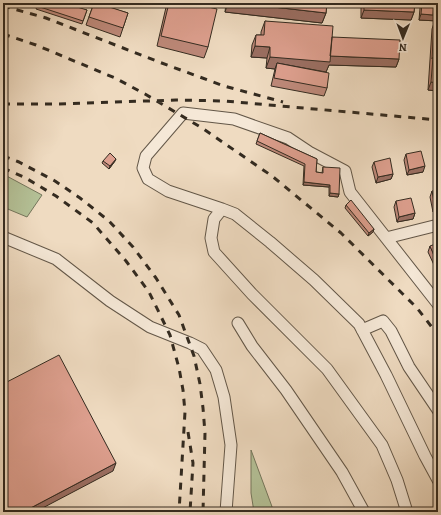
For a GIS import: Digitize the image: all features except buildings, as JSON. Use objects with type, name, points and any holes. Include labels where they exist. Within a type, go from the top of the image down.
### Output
[{"type":"street","points":[[438,304],[350,192],[345,171],[309,152],[288,138],[234,119],[183,113],[146,156],[143,168],[148,179],[168,191],[235,214],[309,275],[359,324],[438,480]]},
{"type":"street","points":[[222,209],[214,219],[211,238],[214,252],[252,294],[328,369],[382,445],[397,480],[407,512]]},
{"type":"street","points":[[386,238],[438,225]]},
{"type":"street","points":[[3,237],[56,259],[110,301],[150,327],[202,349],[216,370],[224,397],[231,445],[226,512]]},
{"type":"street","points":[[362,330],[382,321],[391,331],[409,367],[438,410]]},
{"type":"street","points":[[238,323],[252,346],[286,390],[342,472],[364,512]]},
{"type":"green space","points":[[3,174],[42,195],[27,217],[3,207]]},
{"type":"green space","points":[[251,450],[274,512],[254,512],[251,493]]},
{"type":"railway","points":[[3,6],[46,18],[224,86],[283,102]]},
{"type":"railway","points":[[3,34],[36,45],[115,78],[202,128],[272,176],[341,233],[417,308],[438,335]]},
{"type":"railway","points":[[3,104],[58,104],[176,100],[225,101],[438,120]]},
{"type":"railway","points":[[3,156],[19,162],[55,181],[80,198],[109,221],[133,247],[156,278],[179,315],[194,356],[203,408],[205,433],[203,512]]},
{"type":"railway","points":[[3,168],[24,177],[56,196],[93,223],[126,261],[149,292],[170,335],[183,390],[185,412],[179,512]]},
{"type":"railway","points":[[188,432],[193,463],[190,512]]}]
